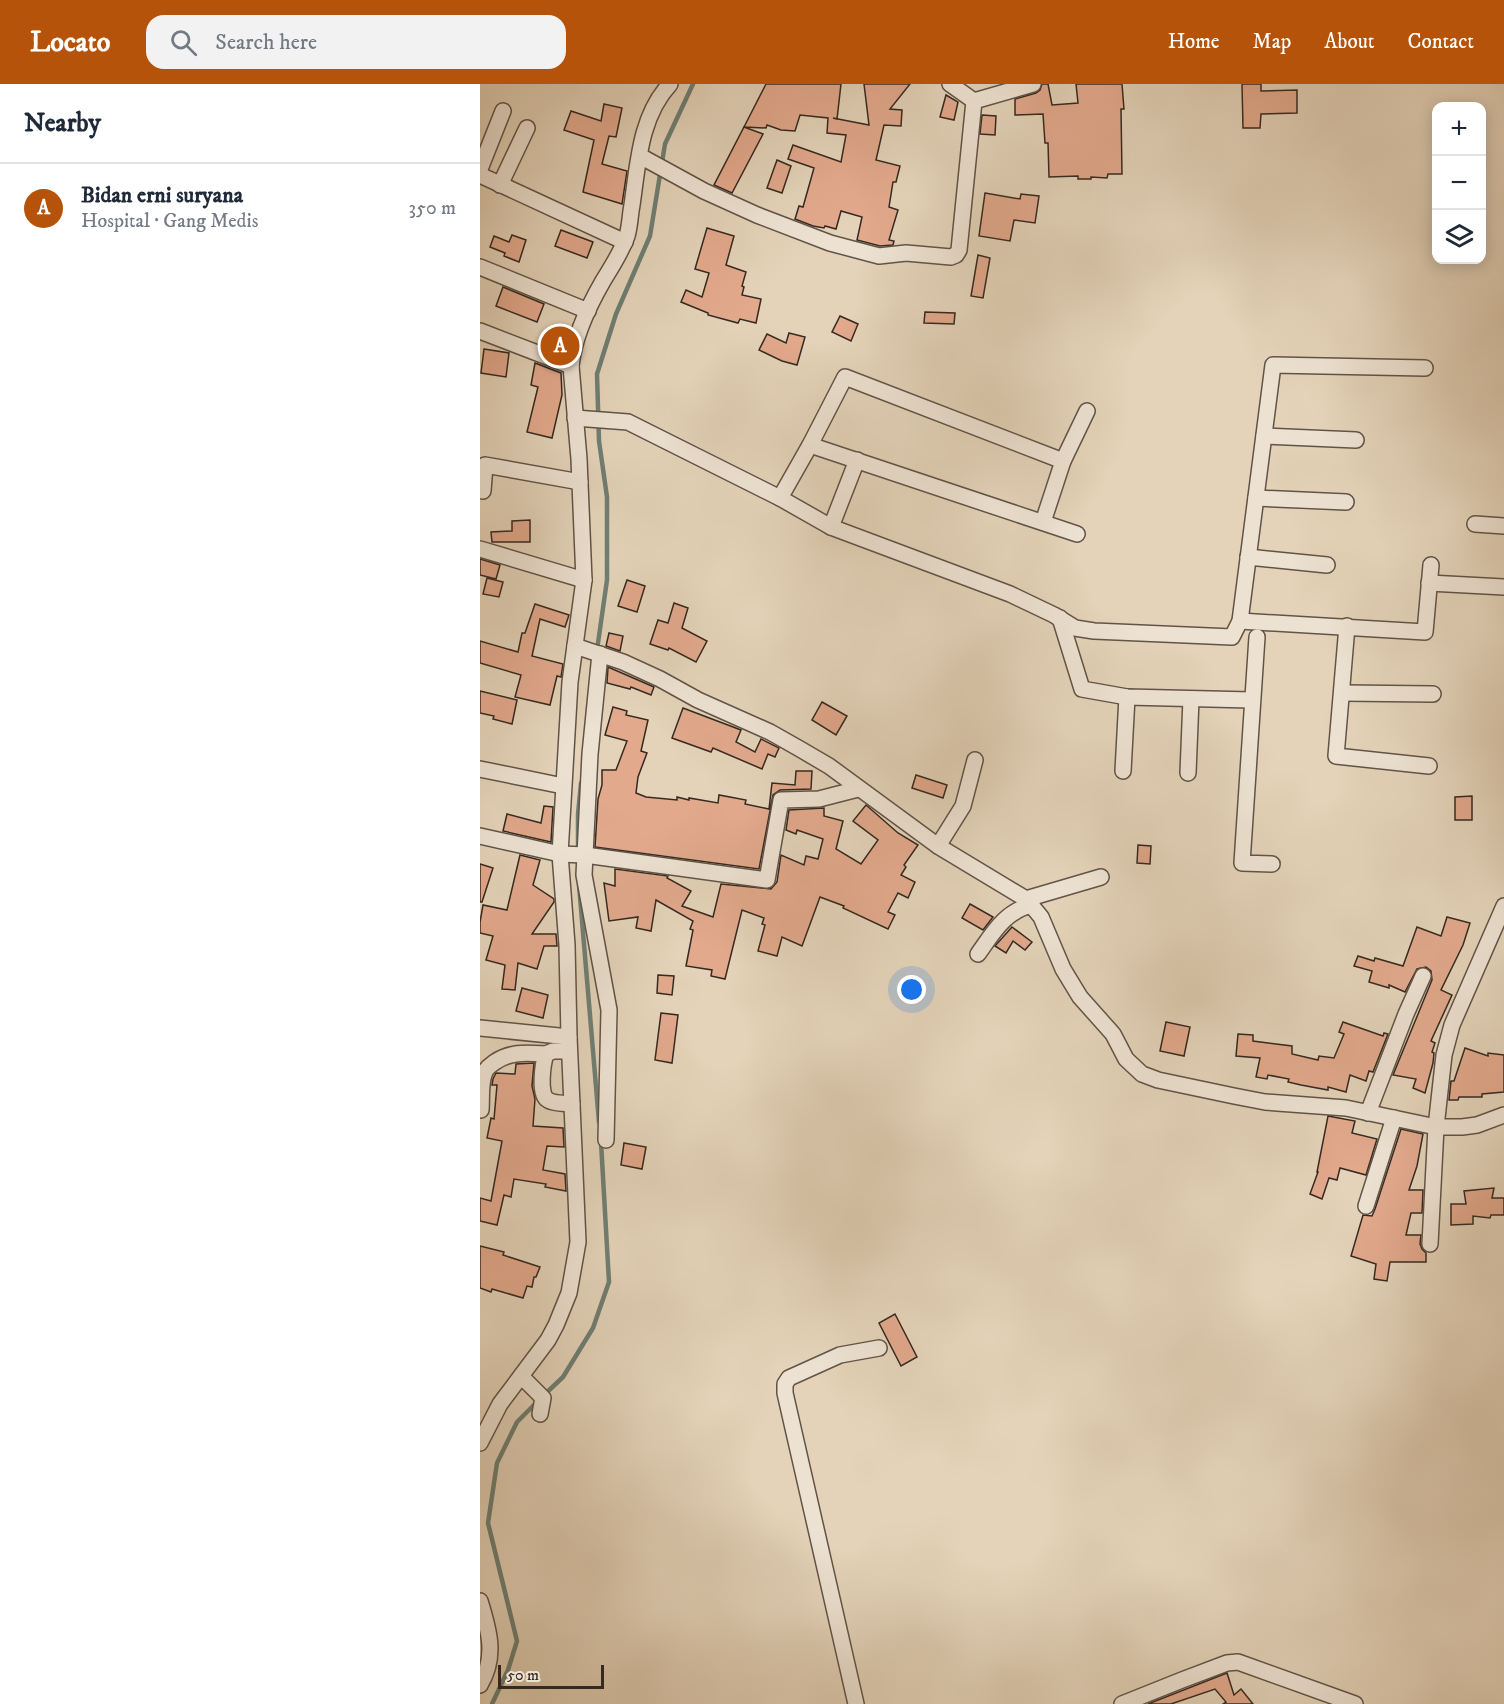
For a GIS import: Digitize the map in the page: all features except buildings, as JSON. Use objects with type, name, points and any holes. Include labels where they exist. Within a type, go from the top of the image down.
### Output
[{"type":"street","points":[[481,1439],[500,1404],[530,1384],[569,1293],[578,1242],[567,945],[574,855],[590,754],[589,651],[571,366],[580,327],[625,242],[645,158],[642,141],[654,106],[670,84]]},
{"type":"street","points":[[950,84],[974,101]]},
{"type":"street","points":[[974,101],[1034,84]]},
{"type":"street","points":[[645,158],[704,191],[757,215],[830,243],[879,256],[906,253],[951,257],[959,250],[974,101]]},
{"type":"street","points":[[480,169],[503,111]]},
{"type":"street","points":[[500,185],[527,128]]},
{"type":"street","points":[[480,175],[625,242]]},
{"type":"street","points":[[480,267],[588,311]]},
{"type":"street","points":[[480,331],[571,366]]},
{"type":"street","points":[[576,418],[628,422],[780,498],[831,527],[974,580],[1060,618],[1075,628],[1094,631],[1232,637],[1240,621],[1273,365],[1425,368]]},
{"type":"street","points":[[780,498],[844,377],[1063,461]]},
{"type":"street","points":[[1043,522],[1063,461],[1087,411]]},
{"type":"street","points":[[1264,436],[1356,440]]},
{"type":"street","points":[[810,445],[1077,534]]},
{"type":"street","points":[[831,527],[857,460]]},
{"type":"street","points":[[483,491],[485,465],[580,482]]},
{"type":"street","points":[[1256,498],[1346,502]]},
{"type":"street","points":[[1475,524],[1504,526]]},
{"type":"street","points":[[480,549],[584,580]]},
{"type":"street","points":[[1248,557],[1327,565]]},
{"type":"street","points":[[1240,621],[1425,632],[1431,564]]},
{"type":"street","points":[[1430,583],[1504,587]]},
{"type":"street","points":[[1060,618],[1082,689],[1127,697],[1251,700]]},
{"type":"street","points":[[1347,626],[1336,756],[1429,766]]},
{"type":"street","points":[[1257,637],[1251,700],[1242,863],[1272,864]]},
{"type":"street","points":[[589,651],[570,682],[563,786],[574,855],[585,885],[596,933],[609,1010],[606,1140]]},
{"type":"street","points":[[589,651],[660,679],[698,700],[770,732],[814,757],[938,846],[1029,902],[1041,917],[1063,969],[1080,997],[1113,1034],[1126,1059],[1138,1072],[1158,1080],[1264,1102],[1346,1108],[1436,1127],[1478,1125],[1504,1115]]},
{"type":"street","points":[[1342,693],[1433,694]]},
{"type":"street","points":[[1123,771],[1127,697]]},
{"type":"street","points":[[1188,773],[1191,699]]},
{"type":"street","points":[[938,846],[963,806],[975,760]]},
{"type":"street","points":[[480,769],[563,786]]},
{"type":"street","points":[[480,836],[574,855],[767,880],[781,800],[819,799],[858,789]]},
{"type":"street","points":[[978,954],[999,924],[1029,902],[1101,878]]},
{"type":"street","points":[[1430,1244],[1436,1127],[1447,1040],[1504,906]]},
{"type":"street","points":[[1368,1113],[1423,976]]},
{"type":"street","points":[[480,1028],[569,1044]]},
{"type":"street","points":[[481,1110],[482,1083],[488,1066],[505,1055],[546,1054],[569,1044]]},
{"type":"street","points":[[546,1054],[543,1095],[548,1100],[572,1104]]},
{"type":"street","points":[[1366,1206],[1394,1118]]},
{"type":"street","points":[[856,1704],[785,1384],[789,1378],[840,1355],[879,1348]]},
{"type":"street","points":[[530,1384],[543,1398],[540,1414]]},
{"type":"street","points":[[480,1601],[489,1628],[491,1649],[487,1671],[480,1685]]},
{"type":"street","points":[[1122,1704],[1227,1663],[1238,1662],[1355,1704]]},
{"type":"waterway","points":[[597,650],[607,580],[607,497],[599,441],[597,374],[616,314],[650,236],[665,144],[693,84]]},
{"type":"waterway","points":[[578,850],[581,783]]},
{"type":"waterway","points":[[579,885],[599,1122]]},
{"type":"waterway","points":[[543,1396],[563,1377],[593,1328],[609,1282],[601,1142]]},
{"type":"waterway","points":[[492,1704],[508,1670],[517,1641],[488,1523],[497,1463],[517,1422],[537,1402]]},
{"type":"place","name":"Bidan erni suryana","points":[[560,346]]}]
